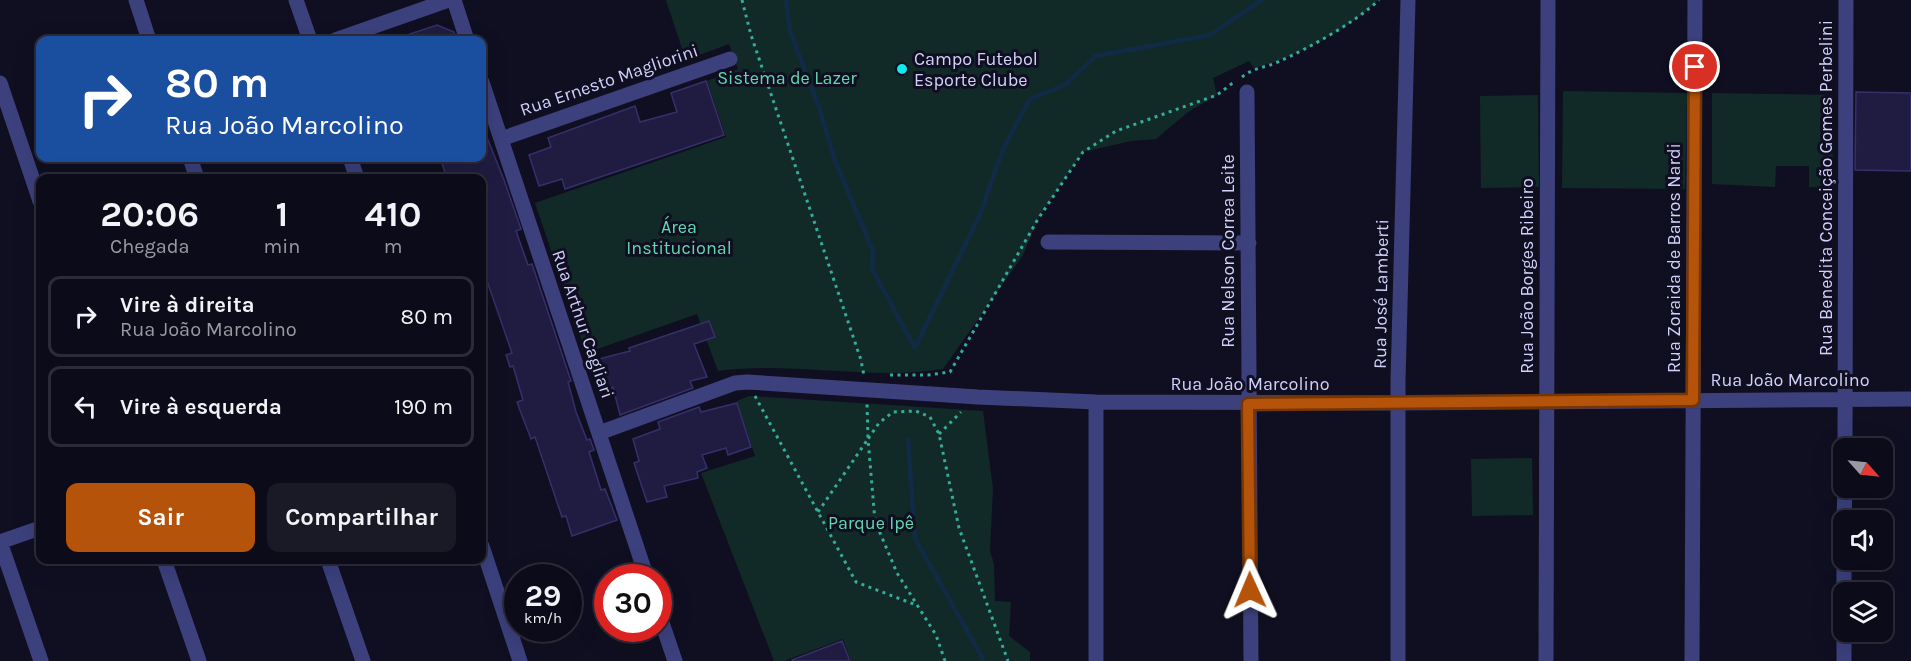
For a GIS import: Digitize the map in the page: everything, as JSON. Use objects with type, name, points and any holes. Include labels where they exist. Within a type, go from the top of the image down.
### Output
[{"type":"street","points":[[136,0],[149,36]]},
{"type":"street","points":[[296,0],[309,36]]},
{"type":"street","points":[[346,36],[449,0]]},
{"type":"street","points":[[454,0],[466,36]]},
{"type":"street","name":"Rua José Lamberti","points":[[1398,661],[1398,403],[1408,0]]},
{"type":"street","name":"Rua João Borges Ribeiro","points":[[1546,661],[1548,0]]},
{"type":"street","name":"Rua Zoraida de Barros Nardi","points":[[1692,661],[1695,0]]},
{"type":"street","name":"Rua Benedita Conceição Gomes Perbelini","points":[[1845,438],[1846,0]]},
{"type":"street","name":"Rua Ernesto Magliorini","points":[[501,139],[730,59]]},
{"type":"street","points":[[0,83],[36,189]]},
{"type":"street","name":"Rua Nelson Correa Leite","points":[[1247,92],[1251,661]]},
{"type":"street","name":"Rua Arthur Cagliari","points":[[486,94],[642,564]]},
{"type":"street","points":[[1048,242],[1249,243]]},
{"type":"street","name":"Rua João Marcolino","points":[[599,433],[735,383],[747,382],[865,384],[978,398],[1096,402],[1248,404],[1911,399]]},
{"type":"street","points":[[1096,402],[1096,661]]},
{"type":"street","points":[[36,529],[0,542],[41,661]]},
{"type":"street","points":[[486,558],[520,661]]},
{"type":"street","points":[[165,564],[199,661]]},
{"type":"street","points":[[329,564],[363,661]]},
{"type":"street","points":[[669,642],[675,661]]},
{"type":"street","points":[[1844,642],[1844,661]]},
{"type":"path","points":[[742,0],[751,35],[861,360],[865,384],[875,521],[897,573],[936,635],[945,661]]},
{"type":"path","points":[[885,375],[928,375],[950,372],[1038,219],[1083,152],[1116,131],[1217,95],[1254,68],[1278,63],[1313,44],[1379,0]]},
{"type":"path","points":[[865,384],[874,376]]},
{"type":"path","points":[[747,382],[856,582],[917,605]]},
{"type":"path","points":[[939,434],[978,398]]},
{"type":"path","points":[[818,512],[879,423],[893,412],[916,411],[930,417],[939,434],[959,528],[1008,661]]},
{"type":"green space","points":[[666,0],[1378,0],[1367,11],[1320,42],[1269,64],[1254,68],[1249,61],[1213,78],[1217,95],[1188,112],[1156,139],[1131,141],[1083,152],[1038,219],[1023,255],[943,369],[887,373],[774,368],[718,371],[697,314],[586,353],[535,203],[726,137],[707,81],[738,69],[729,44],[686,60]]},
{"type":"green space","points":[[1563,91],[1687,93],[1685,189],[1562,188]]},
{"type":"green space","points":[[1712,93],[1832,95],[1833,187],[1809,187],[1809,166],[1776,166],[1775,187],[1712,184]]},
{"type":"green space","points":[[1538,95],[1539,187],[1481,188],[1480,96]]},
{"type":"green space","name":"Parque Ipê","points":[[749,396],[983,411],[993,489],[990,551],[994,564],[995,601],[1011,602],[1009,636],[1030,652],[1030,661],[851,661],[843,639],[784,661],[774,661],[701,473],[755,456],[737,401]]},
{"type":"green space","points":[[1532,458],[1533,515],[1472,516],[1471,459]]},
{"type":"building","points":[[437,25],[454,32],[456,36],[404,36]]},
{"type":"building","points":[[706,81],[724,135],[565,189],[562,179],[539,186],[529,155],[551,147],[548,138],[635,106],[640,122],[677,112],[671,93]]},
{"type":"building","points":[[1856,92],[1911,93],[1911,171],[1855,170]]},
{"type":"building","points":[[486,135],[521,229],[516,231],[528,265],[532,264],[571,381],[568,382],[576,412],[587,440],[590,439],[594,450],[589,452],[601,490],[605,489],[617,520],[572,536],[566,516],[562,517],[535,437],[531,439],[517,402],[523,400],[513,366],[510,367],[506,355],[512,353],[486,278],[486,174],[446,174],[441,162],[486,162]]},
{"type":"building","points":[[709,321],[715,337],[694,344],[707,377],[690,381],[693,388],[620,415],[613,387],[609,390],[599,359],[630,351],[629,348]]},
{"type":"building","points":[[737,403],[751,447],[728,455],[726,448],[702,455],[707,468],[697,472],[698,478],[664,486],[667,497],[647,502],[634,463],[639,461],[633,439],[660,429],[658,422],[699,407],[701,412]]},
{"type":"building","points":[[842,641],[850,661],[792,661],[792,660]]},
{"type":"waterway","points":[[786,0],[790,31],[819,107],[835,161],[873,251],[872,269],[915,348]]},
{"type":"waterway","points":[[915,348],[980,214],[1004,147],[1030,99],[1065,85],[1096,56],[1210,35],[1262,0]]},
{"type":"waterway","points":[[908,440],[915,538],[984,661]]},
{"type":"place","name":"Campo Futebol Esporte Clube","points":[[902,69]]},
{"type":"route","points":[[1250,590],[1248,404],[1693,400],[1695,67]]},
{"type":"park label","name":"Sistema de Lazer","points":[[787,78]]},
{"type":"park label","name":"Área Institucional","points":[[679,237]]}]
